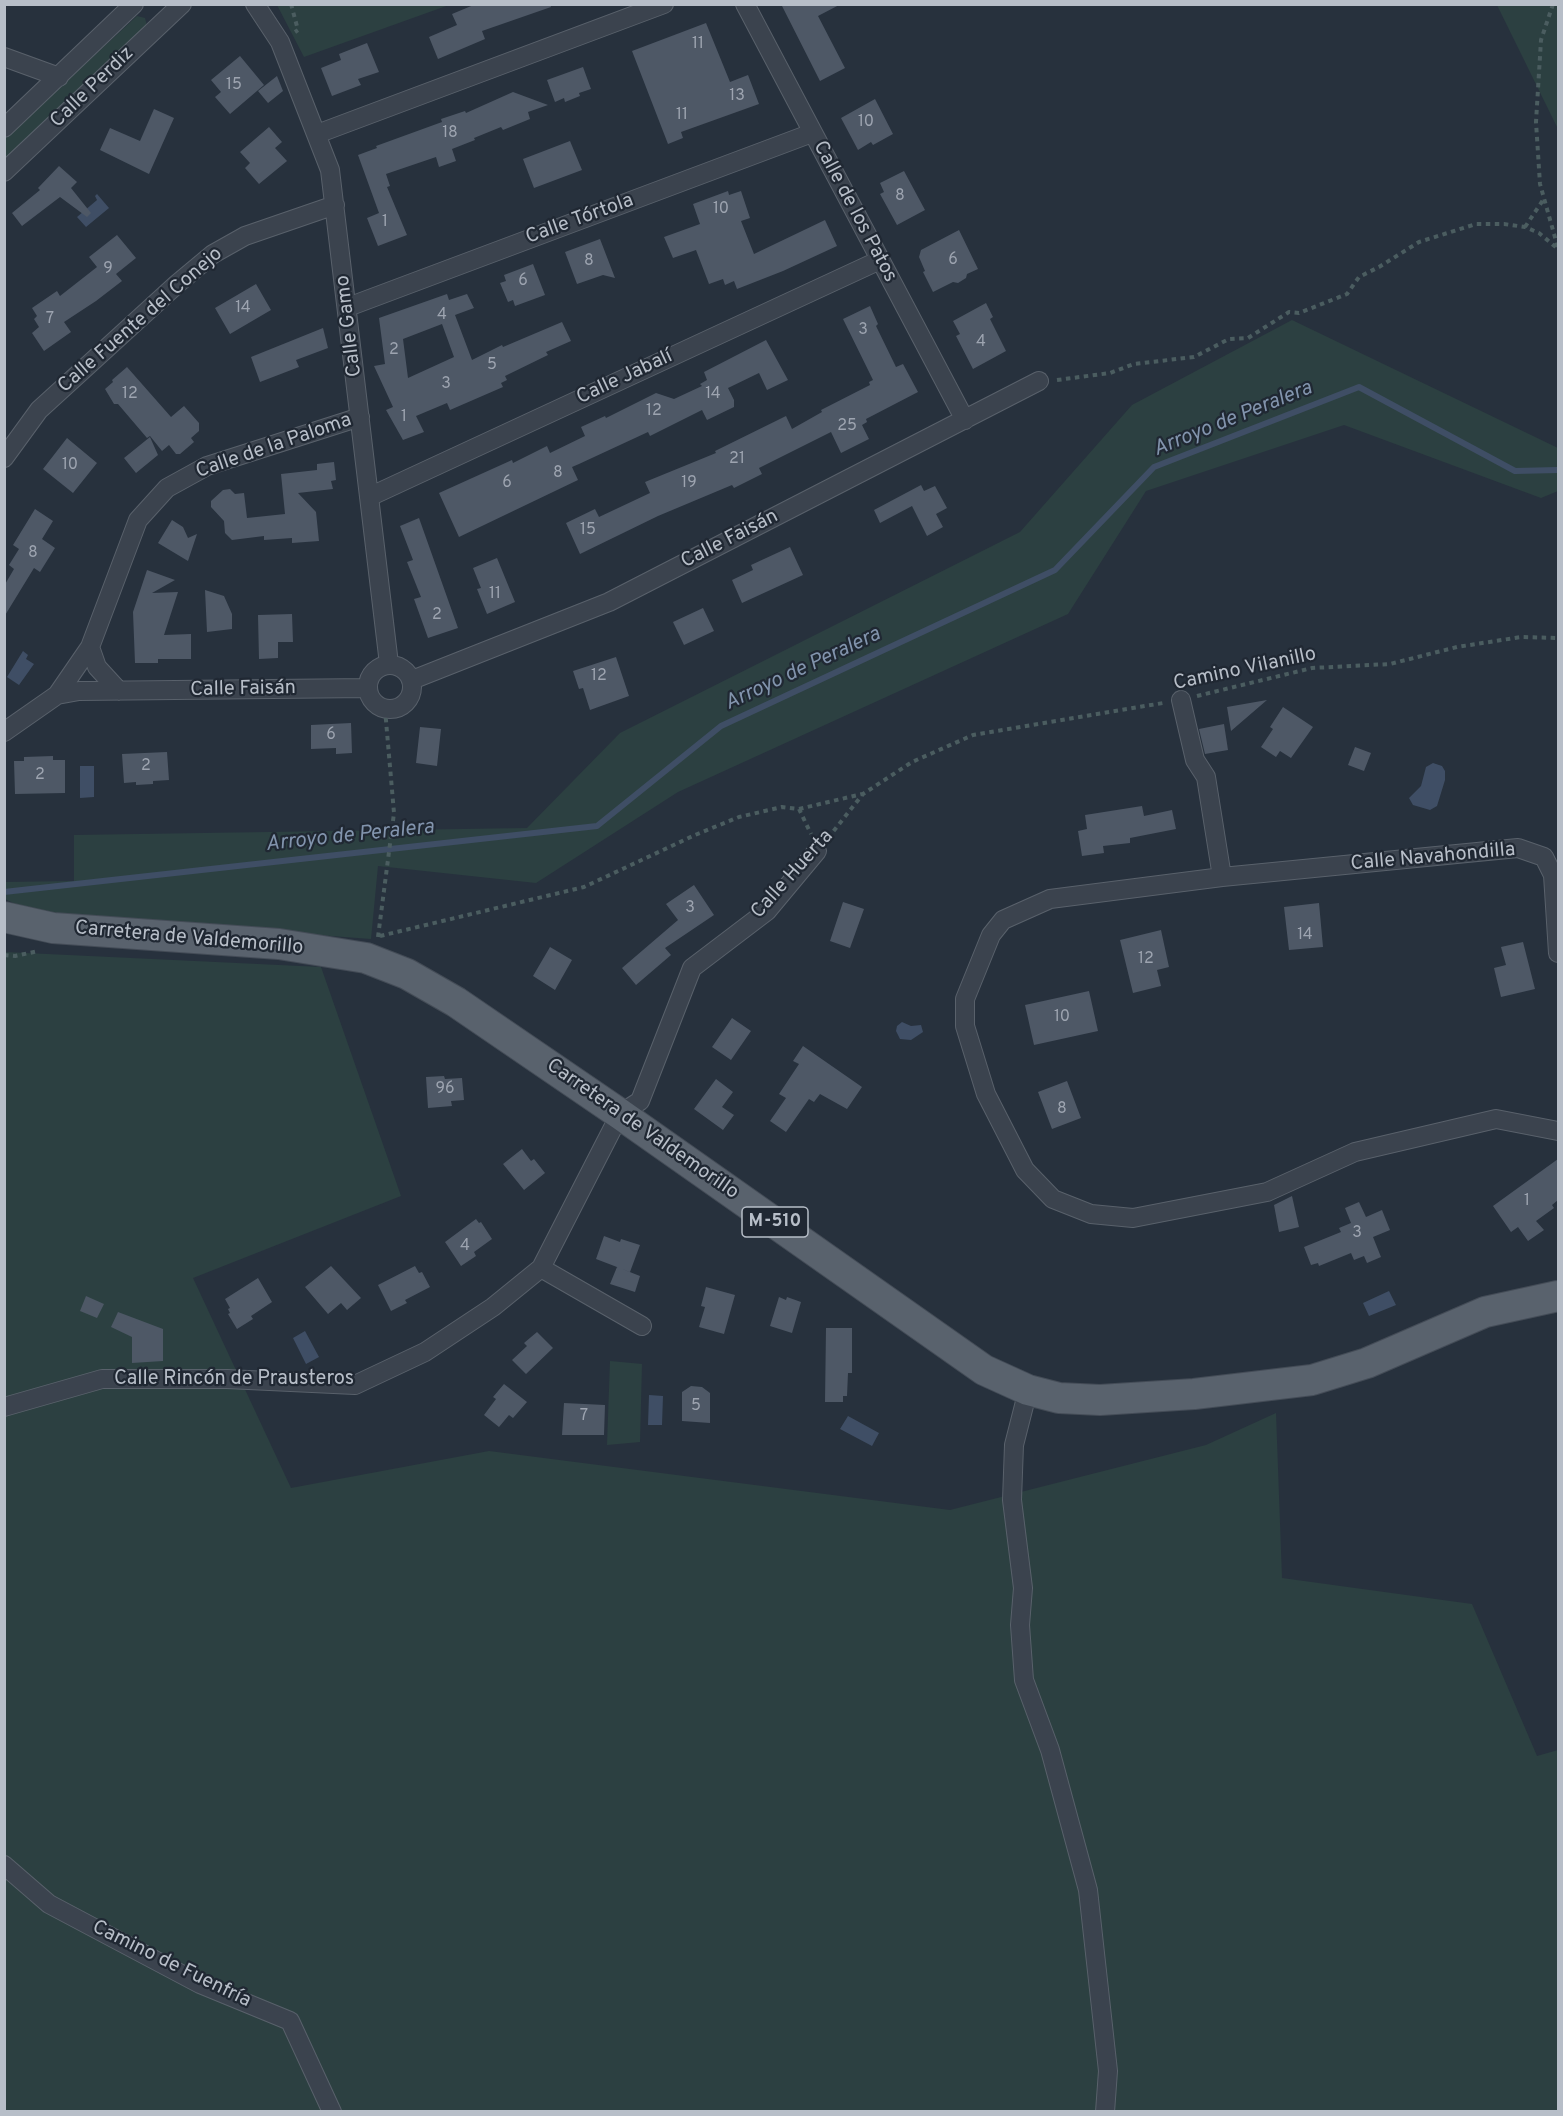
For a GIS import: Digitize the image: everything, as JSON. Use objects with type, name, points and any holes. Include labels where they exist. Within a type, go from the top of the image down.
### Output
[{"type":"main road","name":"Carretera de Valdemorillo","points":[[4,917],[53,928],[279,944],[366,958],[407,974],[456,1002],[620,1114],[984,1370],[1028,1390],[1059,1398],[1100,1400],[1194,1394],[1312,1380],[1367,1363],[1485,1312],[1558,1296]]},
{"type":"street","name":"Calle Perdiz","points":[[4,128],[134,4]]},
{"type":"street","name":"Calle Perdiz","points":[[4,172],[182,4]]},
{"type":"street","name":"Calle Gamo","points":[[255,4],[280,42],[330,170],[348,307],[388,664]]},
{"type":"street","points":[[317,134],[664,4]]},
{"type":"street","name":"Calle de los Patos","points":[[745,4],[965,420]]},
{"type":"street","points":[[4,57],[59,77]]},
{"type":"street","name":"Calle Tórtola","points":[[348,307],[812,133]]},
{"type":"street","name":"Calle Fuente del Conejo","points":[[4,458],[39,410],[213,254],[245,236],[335,205]]},
{"type":"street","name":"Calle Jabalí","points":[[369,496],[880,260]]},
{"type":"street","name":"Calle Faisán","points":[[412,680],[609,602],[1039,381]]},
{"type":"street","name":"Calle de la Paloma","points":[[4,732],[57,695],[90,647],[138,520],[167,488],[207,466],[360,417]]},
{"type":"street","points":[[90,647],[97,666],[118,691]]},
{"type":"street","points":[[388,664],[398,666],[412,680],[413,689],[410,699],[403,706],[385,709],[376,705],[370,698],[369,680],[373,672],[380,667],[388,664]]},
{"type":"street","name":"Calle Faisán","points":[[57,695],[79,691],[368,688]]},
{"type":"street","points":[[1181,700],[1195,760],[1206,777],[1222,877]]},
{"type":"street","name":"Calle Navahondilla","points":[[1558,953],[1553,875],[1544,857],[1518,848],[1222,877],[1050,900],[1004,920],[992,935],[965,999],[965,1026],[986,1094],[1024,1170],[1053,1199],[1091,1214],[1133,1218],[1267,1192],[1355,1152],[1496,1119],[1558,1131]]},
{"type":"street","name":"Calle Huerta","points":[[620,1114],[640,1101],[692,968],[767,910],[817,851]]},
{"type":"street","name":"Calle Rincón de Prausteros","points":[[4,1407],[102,1379],[227,1379],[355,1385],[425,1352],[493,1306],[541,1268],[620,1114]]},
{"type":"street","points":[[541,1268],[642,1326]]},
{"type":"street","points":[[1028,1390],[1014,1445],[1012,1500],[1023,1588],[1020,1625],[1024,1680],[1050,1750],[1088,1890],[1108,2072],[1105,2112]]},
{"type":"street","name":"Camino de Fuenfría","points":[[4,1865],[49,1904],[200,1984],[290,2021],[332,2112]]},
{"type":"path","points":[[1553,4],[1541,40],[1536,122],[1540,184],[1558,250]]},
{"type":"path","points":[[1525,227],[1544,200]]},
{"type":"path","points":[[1039,381],[1110,373],[1134,363],[1194,357],[1229,339],[1248,338],[1289,312],[1299,313],[1347,294],[1359,277],[1419,242],[1476,224],[1525,227],[1539,233],[1558,250]]},
{"type":"path","name":"Camino Vilanillo","points":[[973,735],[1181,700],[1312,668],[1390,664],[1457,647],[1521,637],[1558,638]]},
{"type":"path","points":[[378,937],[394,813],[385,709]]},
{"type":"path","name":"Calle Huerta","points":[[817,851],[863,794],[912,762],[973,735]]},
{"type":"path","points":[[356,957],[378,937],[584,887],[739,817],[782,807],[799,809],[863,794]]},
{"type":"path","points":[[799,809],[817,851]]},
{"type":"path","points":[[4,955],[15,956],[44,950]]},
{"type":"green space","points":[[277,5],[449,5],[304,57]]},
{"type":"green space","points":[[1497,5],[1558,5],[1558,129]]},
{"type":"green space","points":[[137,16],[145,18],[147,26],[5,162],[5,138]]},
{"type":"green space","points":[[1292,320],[1558,448],[1558,491],[1541,498],[1344,425],[1146,491],[1068,614],[678,792],[536,883],[378,866],[371,939],[36,914],[5,899],[5,882],[74,881],[74,835],[527,828],[620,733],[1020,532],[1132,405]]},
{"type":"green space","points":[[5,952],[321,967],[401,1196],[193,1278],[291,1488],[489,1451],[950,1510],[1206,1445],[1276,1413],[1282,1578],[1472,1604],[1537,1756],[1558,1750],[1558,2111],[5,2112]]},
{"type":"green space","points":[[610,1361],[642,1364],[640,1442],[607,1445]]},
{"type":"water","points":[[97,194],[109,208],[86,227],[77,217],[97,200],[95,196]]},
{"type":"water","points":[[23,651],[28,655],[26,659],[34,664],[19,685],[7,677]]},
{"type":"water","points":[[1433,763],[1442,766],[1445,771],[1445,780],[1437,806],[1430,810],[1413,805],[1409,798],[1421,786],[1426,767]]},
{"type":"water","points":[[80,766],[94,766],[94,797],[80,798]]},
{"type":"water","points":[[902,1022],[911,1026],[921,1025],[923,1032],[911,1040],[900,1039],[896,1031],[897,1026]]},
{"type":"water","points":[[1389,1291],[1396,1305],[1369,1316],[1363,1303]]},
{"type":"water","points":[[305,1331],[319,1357],[306,1364],[293,1338]]},
{"type":"water","points":[[649,1395],[663,1396],[662,1425],[648,1425]]},
{"type":"water","points":[[848,1416],[879,1433],[872,1446],[840,1429]]},
{"type":"building","points":[[476,4],[550,4],[551,7],[482,31],[485,39],[438,59],[429,37],[457,25],[452,14]]},
{"type":"building","points":[[781,4],[841,4],[818,16],[845,68],[820,81]]},
{"type":"building","points":[[706,23],[730,82],[748,75],[759,104],[681,132],[683,138],[668,144],[632,51]]},
{"type":"building","points":[[367,43],[379,72],[358,79],[361,85],[332,96],[321,68],[341,60],[339,54]]},
{"type":"building","points":[[240,56],[264,85],[230,114],[215,97],[221,92],[211,80]]},
{"type":"building","points":[[583,67],[591,89],[565,102],[564,98],[555,102],[547,80]]},
{"type":"building","points":[[277,76],[283,91],[268,103],[258,91]]},
{"type":"building","points":[[513,92],[548,105],[528,112],[530,119],[503,130],[501,127],[452,149],[456,161],[439,167],[436,157],[386,174],[390,186],[387,187],[407,235],[378,246],[367,218],[379,213],[358,155],[442,122],[441,119],[465,111],[466,113]]},
{"type":"building","points":[[875,99],[893,134],[873,145],[871,142],[858,150],[841,118]]},
{"type":"building","points":[[154,109],[174,118],[149,174],[100,150],[110,128],[140,141]]},
{"type":"building","points":[[269,127],[282,142],[275,148],[287,161],[259,184],[245,168],[250,163],[240,152]]},
{"type":"building","points":[[570,141],[582,170],[534,188],[523,159]]},
{"type":"building","points":[[59,166],[77,182],[71,188],[91,213],[87,217],[60,197],[22,226],[12,213],[40,190],[38,188]]},
{"type":"building","points":[[904,171],[925,210],[897,225],[880,194],[884,192],[880,183]]},
{"type":"building","points":[[728,191],[729,195],[741,191],[750,218],[741,221],[754,254],[825,220],[837,246],[737,289],[734,281],[725,285],[723,279],[709,284],[696,250],[673,258],[664,237],[700,224],[693,204]]},
{"type":"building","points":[[959,230],[978,269],[967,274],[966,278],[958,283],[953,282],[933,292],[923,272],[925,271],[919,257],[921,250]]},
{"type":"building","points":[[117,235],[136,258],[116,274],[122,281],[64,322],[71,332],[44,351],[32,333],[39,327],[34,319],[37,316],[32,308],[57,291],[60,296],[97,267],[89,257]]},
{"type":"building","points":[[600,239],[615,278],[603,275],[577,284],[565,252]]},
{"type":"building","points":[[533,264],[545,295],[515,306],[513,300],[508,302],[500,283],[506,281],[504,275]]},
{"type":"building","points":[[256,284],[271,310],[230,334],[215,308]]},
{"type":"building","points":[[447,294],[449,300],[467,294],[474,308],[455,315],[472,360],[502,345],[503,347],[562,322],[571,341],[546,352],[548,355],[505,376],[507,380],[501,383],[503,387],[450,410],[447,403],[416,416],[424,432],[403,440],[386,410],[393,407],[374,366],[385,364],[379,318]],"holes":[[[442,324],[454,357],[408,378],[403,339]]]},
{"type":"building","points":[[986,303],[993,317],[990,319],[1006,351],[973,369],[956,336],[960,334],[953,321]]},
{"type":"building","points":[[870,306],[878,324],[876,326],[896,367],[903,364],[918,392],[866,419],[867,422],[862,425],[869,439],[841,453],[831,432],[759,468],[762,474],[734,488],[732,485],[658,516],[580,554],[566,523],[595,509],[599,517],[650,493],[645,482],[716,453],[715,451],[786,416],[792,429],[822,412],[821,410],[870,385],[869,382],[873,380],[843,319]]},
{"type":"building","points":[[323,328],[328,348],[296,360],[299,367],[260,382],[251,357]]},
{"type":"building","points":[[766,340],[788,380],[767,390],[759,373],[728,388],[734,400],[734,407],[707,420],[702,410],[650,436],[648,432],[572,467],[578,480],[459,537],[439,493],[512,460],[513,463],[547,446],[550,453],[585,436],[581,427],[605,416],[606,418],[656,393],[674,399],[702,386],[700,384],[707,380],[704,372]]},
{"type":"building","points":[[127,367],[171,417],[184,406],[199,423],[199,431],[191,438],[194,442],[180,454],[176,454],[169,445],[162,451],[150,436],[147,438],[118,404],[114,404],[105,389]]},
{"type":"building","points":[[150,437],[158,455],[136,473],[124,458]]},
{"type":"building","points":[[67,438],[97,463],[73,493],[43,469]]},
{"type":"building","points":[[334,462],[336,480],[331,481],[333,489],[298,493],[316,512],[319,541],[292,543],[292,538],[264,540],[264,536],[232,540],[225,533],[224,521],[211,507],[211,501],[223,490],[230,489],[235,494],[244,493],[247,518],[285,514],[281,474],[317,470],[317,464]]},
{"type":"building","points":[[921,485],[924,491],[935,486],[947,508],[936,514],[943,527],[927,536],[912,506],[880,523],[874,510]]},
{"type":"building","points":[[35,509],[53,521],[42,539],[55,548],[40,572],[34,568],[4,617],[4,586],[14,569],[9,565],[19,549],[13,545]]},
{"type":"building","points":[[419,518],[458,628],[428,638],[414,599],[421,597],[407,562],[413,560],[400,526]]},
{"type":"building","points":[[172,520],[183,527],[188,538],[197,534],[188,561],[158,543]]},
{"type":"building","points":[[790,547],[803,575],[742,603],[732,580],[753,570],[751,565]]},
{"type":"building","points":[[497,558],[515,602],[487,614],[477,589],[481,588],[473,568]]},
{"type":"building","points":[[147,570],[175,580],[152,593],[178,592],[164,635],[191,634],[191,659],[158,659],[158,663],[135,663],[133,612]]},
{"type":"building","points":[[205,590],[224,596],[232,614],[232,629],[207,632]]},
{"type":"building","points":[[703,608],[714,631],[684,645],[673,622]]},
{"type":"building","points":[[292,614],[293,642],[278,642],[278,658],[259,659],[258,615]]},
{"type":"building","points":[[616,657],[629,696],[590,710],[583,688],[579,689],[573,671]]},
{"type":"building","points":[[1267,700],[1231,731],[1227,707]]},
{"type":"building","points":[[1283,707],[1313,727],[1291,758],[1280,751],[1276,757],[1261,747],[1273,729],[1270,727]]},
{"type":"building","points":[[351,723],[352,753],[336,754],[336,748],[311,749],[311,725]]},
{"type":"building","points":[[1224,724],[1228,750],[1205,754],[1199,729]]},
{"type":"building","points":[[420,727],[441,729],[437,766],[416,763]]},
{"type":"building","points":[[1355,747],[1371,753],[1364,771],[1348,765]]},
{"type":"building","points":[[167,752],[169,780],[153,781],[153,784],[124,783],[122,754]]},
{"type":"building","points":[[53,756],[53,760],[65,760],[65,793],[15,794],[14,761],[24,761],[24,757]]},
{"type":"building","points":[[1142,806],[1144,816],[1172,810],[1176,829],[1130,838],[1130,843],[1103,846],[1104,853],[1082,856],[1078,831],[1087,829],[1085,815]]},
{"type":"building","points":[[694,885],[714,915],[665,948],[671,955],[636,985],[622,968],[678,920],[666,904]]},
{"type":"building","points":[[843,902],[864,909],[850,948],[830,941]]},
{"type":"building","points":[[1319,903],[1323,947],[1289,950],[1284,907]]},
{"type":"building","points":[[1161,930],[1169,967],[1157,970],[1161,986],[1133,993],[1120,940]]},
{"type":"building","points":[[1523,942],[1535,989],[1501,997],[1494,968],[1506,965],[1501,947]]},
{"type":"building","points":[[550,947],[572,960],[555,990],[533,976]]},
{"type":"building","points":[[1089,991],[1098,1031],[1034,1045],[1025,1005]]},
{"type":"building","points":[[732,1018],[751,1031],[731,1060],[712,1047]]},
{"type":"building","points":[[803,1046],[862,1087],[847,1109],[820,1094],[814,1102],[809,1099],[786,1132],[770,1121],[786,1098],[779,1094],[799,1064],[793,1061]]},
{"type":"building","points":[[444,1076],[445,1079],[462,1078],[464,1100],[451,1101],[452,1106],[428,1108],[426,1077]]},
{"type":"building","points":[[716,1079],[733,1092],[722,1107],[734,1115],[723,1130],[694,1109]]},
{"type":"building","points":[[1067,1081],[1081,1118],[1052,1129],[1038,1092]]},
{"type":"building","points":[[522,1149],[531,1161],[534,1159],[545,1173],[524,1190],[503,1164]]},
{"type":"building","points":[[1558,1159],[1558,1200],[1552,1205],[1554,1208],[1536,1221],[1544,1230],[1528,1241],[1518,1227],[1511,1232],[1493,1206]]},
{"type":"building","points":[[1292,1196],[1299,1227],[1279,1232],[1274,1205]]},
{"type":"building","points":[[1359,1202],[1366,1217],[1382,1210],[1390,1230],[1373,1237],[1381,1257],[1367,1263],[1364,1256],[1354,1260],[1351,1253],[1319,1266],[1318,1263],[1311,1265],[1304,1247],[1341,1232],[1339,1228],[1351,1223],[1345,1208]]},
{"type":"building","points":[[476,1219],[479,1223],[481,1222],[492,1239],[474,1252],[476,1256],[461,1266],[445,1242]]},
{"type":"building","points":[[604,1236],[620,1242],[621,1239],[640,1245],[630,1272],[596,1259]]},
{"type":"building","points":[[331,1266],[361,1298],[347,1310],[341,1303],[328,1314],[305,1287]]},
{"type":"building","points":[[415,1266],[419,1273],[422,1272],[430,1287],[405,1300],[407,1303],[391,1311],[378,1285]]},
{"type":"building","points":[[617,1267],[640,1276],[635,1292],[610,1284]]},
{"type":"building","points":[[258,1278],[272,1302],[251,1316],[253,1319],[237,1329],[228,1314],[230,1308],[225,1299]]},
{"type":"building","points":[[706,1287],[735,1295],[724,1334],[699,1327],[705,1307],[701,1306]]},
{"type":"building","points":[[86,1296],[104,1304],[97,1318],[80,1311]]},
{"type":"building","points":[[779,1297],[801,1302],[792,1333],[770,1326]]},
{"type":"building","points":[[118,1312],[163,1329],[163,1361],[132,1363],[132,1337],[111,1327]]},
{"type":"building","points":[[826,1328],[852,1328],[852,1373],[848,1373],[847,1396],[843,1396],[843,1402],[825,1402]]},
{"type":"building","points":[[537,1332],[553,1348],[526,1374],[512,1360],[527,1346],[524,1343]]},
{"type":"building","points":[[504,1384],[527,1402],[513,1418],[509,1415],[499,1427],[484,1415],[496,1399],[493,1397]]},
{"type":"building","points":[[691,1386],[702,1387],[710,1393],[710,1423],[682,1421],[682,1392]]},
{"type":"building","points":[[564,1403],[605,1405],[604,1435],[562,1435]]},
{"type":"waterway","name":"Arroyo de Peralera","points":[[4,892],[597,826],[721,726],[1055,570],[1154,467],[1359,387],[1515,471],[1558,470]]}]
